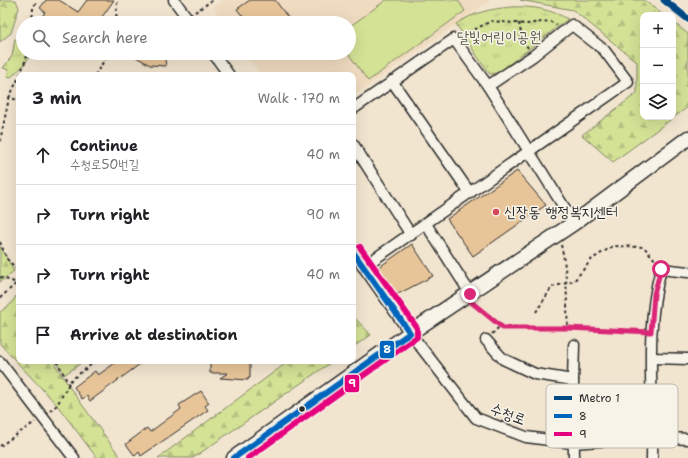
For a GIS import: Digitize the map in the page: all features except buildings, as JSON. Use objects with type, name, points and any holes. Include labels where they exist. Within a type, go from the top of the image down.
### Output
[{"type":"street","points":[[174,0],[186,16]]},
{"type":"street","points":[[363,267],[628,82],[604,50],[572,25],[533,56],[488,86]]},
{"type":"street","points":[[356,107],[454,39],[488,86],[574,223]]},
{"type":"street","points":[[218,60],[227,72]]},
{"type":"street","points":[[392,81],[470,193]]},
{"type":"street","points":[[234,458],[410,333],[574,223],[688,138]]},
{"type":"street","points":[[356,149],[411,234]]},
{"type":"street","points":[[426,224],[468,295]]},
{"type":"street","name":"수청로","points":[[356,256],[410,333],[476,418],[526,437],[546,440]]},
{"type":"street","points":[[652,384],[651,332],[654,294],[661,269],[688,272]]},
{"type":"street","points":[[486,340],[503,359],[535,374],[573,380]]},
{"type":"street","points":[[573,384],[574,345]]},
{"type":"street","points":[[652,358],[688,359]]},
{"type":"street","points":[[0,362],[74,458]]},
{"type":"street","name":"수청로","points":[[678,439],[688,439]]},
{"type":"street","points":[[573,448],[574,458]]},
{"type":"path","points":[[32,16],[33,8],[37,0]]},
{"type":"path","points":[[116,0],[116,16]]},
{"type":"path","points":[[194,16],[213,0]]},
{"type":"path","points":[[454,39],[471,33],[491,21],[519,23],[548,21],[567,29]]},
{"type":"path","points":[[519,23],[522,38],[533,56]]},
{"type":"path","points":[[21,72],[26,60]]},
{"type":"path","points":[[97,72],[105,60]]},
{"type":"path","points":[[0,141],[9,98],[16,84]]},
{"type":"path","points":[[9,98],[16,99]]},
{"type":"path","points":[[558,234],[566,265],[565,284],[568,328]]},
{"type":"path","points":[[0,242],[7,259],[16,268]]},
{"type":"path","points":[[536,312],[552,287],[574,281],[592,259],[613,246],[644,247],[661,269]]},
{"type":"path","points":[[0,277],[16,281]]},
{"type":"path","points":[[0,298],[16,284]]},
{"type":"path","points":[[468,295],[503,328],[568,328],[651,332]]},
{"type":"path","points":[[58,364],[69,385]]},
{"type":"path","points":[[0,446],[57,405],[71,380],[92,364]]},
{"type":"shaded area","points":[[223,0],[491,0],[356,94],[356,72],[259,72],[250,60],[356,60],[356,16],[219,16],[213,7]]},
{"type":"green space","points":[[0,0],[16,0],[19,8],[11,33],[0,42]]},
{"type":"green space","points":[[386,0],[458,0],[465,11],[368,81],[353,60],[356,60],[356,22]]},
{"type":"green space","points":[[520,0],[644,0],[659,12],[640,12],[640,120],[670,120],[613,162],[582,135],[637,93],[637,62],[573,10]]},
{"type":"green space","name":"달빛어린이공원","points":[[511,7],[541,9],[568,19],[498,73],[490,74],[456,24],[483,12]]},
{"type":"green space","points":[[676,24],[688,34],[688,107],[676,116]]},
{"type":"green space","points":[[15,39],[16,60],[27,60],[11,77],[7,76],[9,70],[3,68],[12,56]]},
{"type":"green space","points":[[0,246],[14,271],[0,282]]},
{"type":"green space","points":[[16,296],[16,361],[0,344],[0,312],[11,304]]},
{"type":"green space","points":[[356,319],[371,335],[356,345]]},
{"type":"green space","points":[[19,364],[55,364],[70,388],[121,458],[97,458],[57,405]]},
{"type":"green space","points":[[58,364],[80,364],[64,375]]},
{"type":"green space","points":[[285,364],[329,364],[193,458],[158,458]]},
{"type":"metro line","name":"1","points":[[664,0],[688,19]]},
{"type":"transit line","name":"9","points":[[248,458],[417,337],[417,328],[360,247]]},
{"type":"transit line","name":"8","points":[[234,458],[410,333],[356,256]]},
{"type":"place","name":"신장동 행정복지센터","points":[[496,212]]},
{"type":"route","points":[[470,294],[465,297],[503,328],[568,328],[651,332],[654,294],[661,269]]}]
